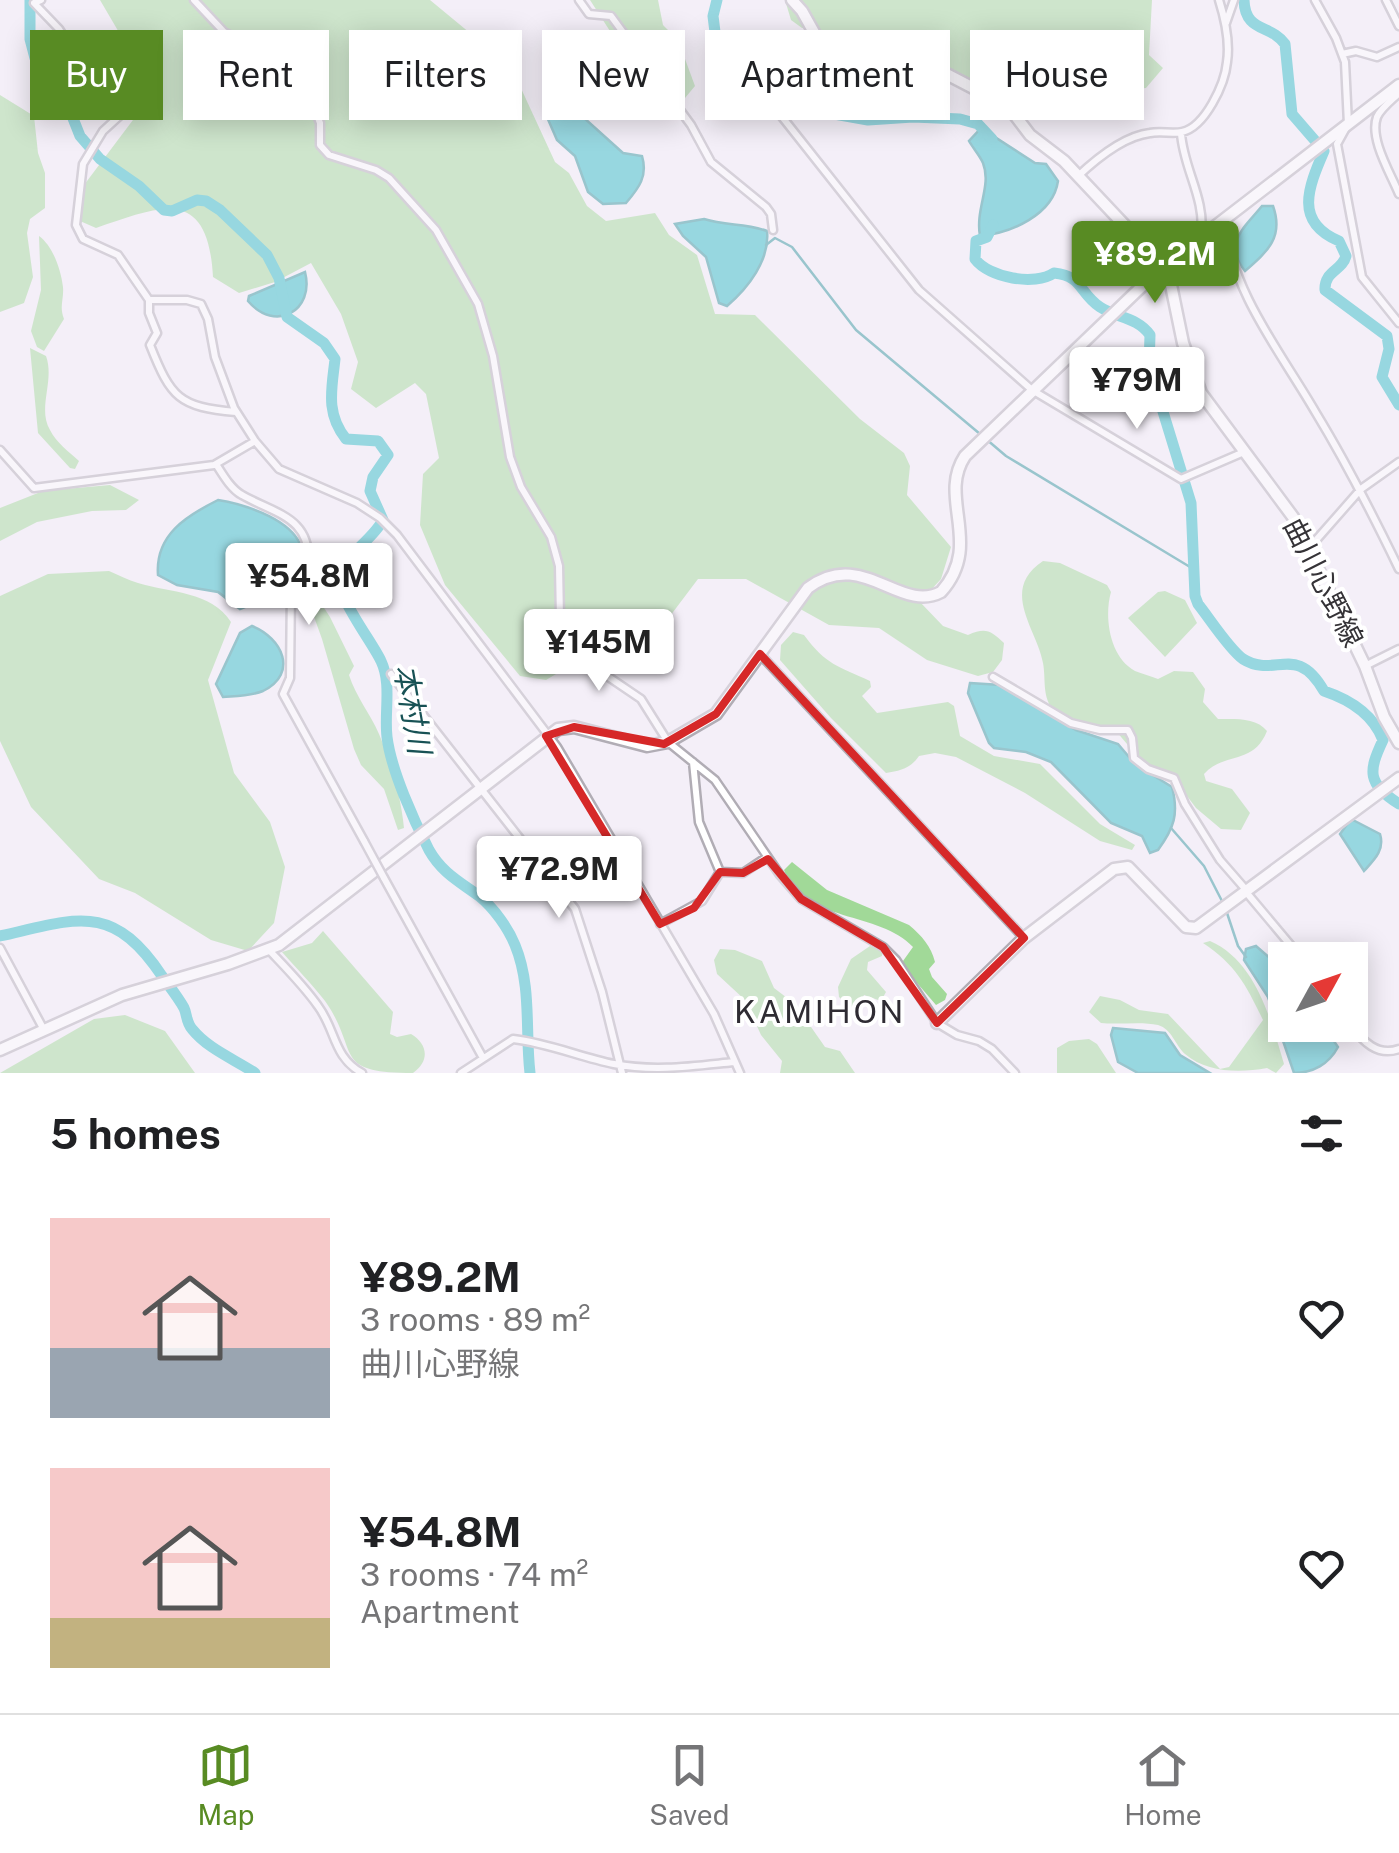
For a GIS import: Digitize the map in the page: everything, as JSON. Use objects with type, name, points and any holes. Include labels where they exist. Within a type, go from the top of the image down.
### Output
[{"type":"street","points":[[41,0],[34,3],[59,29],[78,59],[128,82],[127,109],[103,131],[83,164],[76,225],[83,239],[118,254],[149,300],[149,313],[158,333],[150,345],[165,382],[197,408],[236,412]]},
{"type":"street","points":[[194,0],[224,32],[246,43],[278,83],[302,94],[313,105],[320,123],[320,145],[329,154],[389,178],[436,230],[478,304],[493,356],[510,457],[521,487],[555,549],[560,575],[558,602],[567,633],[582,659],[642,699],[668,742],[714,780],[767,857],[801,898],[883,947],[896,960],[937,1023],[957,1035],[980,1041],[1015,1073]]},
{"type":"street","points":[[579,0],[589,14],[611,16],[691,125],[711,162],[766,207],[771,214],[772,230]]},
{"type":"street","name":"曲川心野線","points":[[792,0],[831,54],[844,58],[886,58],[933,68],[1008,106],[1030,135],[1064,162],[1161,268],[1171,285],[1183,343],[1201,393],[1294,517],[1399,743]]},
{"type":"street","points":[[1077,177],[1093,162],[1137,136],[1165,131],[1181,133],[1194,126],[1208,110],[1228,64],[1219,0]]},
{"type":"street","points":[[1225,29],[1234,0]]},
{"type":"street","points":[[1315,0],[1342,54],[1348,124],[1338,144],[1362,277],[1399,324]]},
{"type":"street","points":[[1386,0],[1399,26]]},
{"type":"street","points":[[1342,54],[1356,52],[1377,58],[1399,47]]},
{"type":"street","points":[[0,1050],[122,995],[269,950],[558,729],[574,728],[640,746],[668,742],[716,714],[808,588],[828,576],[850,574],[922,598],[942,592],[954,572],[962,544],[954,489],[958,467],[965,456],[1161,268],[1399,89]]},
{"type":"street","points":[[1399,89],[1377,117],[1380,149],[1399,194]]},
{"type":"street","points":[[783,120],[920,290],[1032,390],[1182,479],[1244,452]]},
{"type":"street","points":[[1181,133],[1182,155],[1202,210],[1201,236]]},
{"type":"street","points":[[1224,219],[1229,251],[1243,293],[1361,489],[1399,569]]},
{"type":"street","points":[[149,300],[201,304],[208,318],[214,357],[236,412],[255,441],[279,469],[358,503],[380,518],[493,659],[582,788],[714,1014],[740,1073]]},
{"type":"street","points":[[0,450],[34,488],[216,464],[255,441]]},
{"type":"street","points":[[1310,548],[1361,489],[1399,462]]},
{"type":"street","points":[[216,464],[238,494],[281,513],[306,539],[308,565],[291,589],[290,678],[283,694],[484,1058]]},
{"type":"street","points":[[1365,666],[1399,649]]},
{"type":"street","points":[[760,654],[1024,938]]},
{"type":"street","points":[[391,674],[574,910],[602,992],[621,1069]]},
{"type":"street","points":[[993,677],[1072,723],[1100,730],[1128,730],[1134,758],[1148,769],[1174,778],[1185,804],[1220,860],[1288,942]]},
{"type":"street","points":[[693,760],[700,822],[720,872]]},
{"type":"street","points":[[937,1023],[1024,938],[1121,867],[1135,872],[1186,927],[1203,925],[1399,778]]},
{"type":"street","points":[[720,872],[744,873],[767,857]]},
{"type":"street","points":[[660,924],[702,901],[720,872]]},
{"type":"street","points":[[0,948],[44,1030]]},
{"type":"street","points":[[269,950],[321,1009],[349,1066],[362,1073]]},
{"type":"street","points":[[461,1073],[514,1039],[541,1042],[621,1069],[734,1062]]},
{"type":"street","points":[[1366,1042],[1386,1052],[1399,1049]]},
{"type":"highlighted area","points":[[760,654],[1024,938],[937,1023],[883,947],[801,899],[768,859],[743,873],[720,872],[694,908],[660,924],[546,736],[574,727],[664,744],[716,714]]},
{"type":"green space","points":[[100,0],[430,0],[466,30],[349,30],[349,120],[522,120],[522,90],[555,162],[569,173],[587,206],[606,221],[655,213],[669,235],[697,255],[715,314],[755,315],[860,419],[904,453],[910,466],[907,495],[951,547],[941,579],[920,602],[943,626],[968,635],[984,631],[995,636],[1004,643],[1002,660],[993,672],[978,676],[927,660],[879,628],[829,625],[746,579],[698,579],[658,632],[608,643],[546,680],[520,676],[445,585],[420,525],[423,474],[439,458],[426,394],[415,383],[376,408],[351,389],[358,362],[341,314],[311,263],[275,282],[239,293],[213,277],[202,228],[191,215],[161,209],[96,228],[80,221],[81,189],[133,120],[163,120],[163,30],[118,30]]},
{"type":"green space","points":[[590,0],[658,0],[663,25],[668,30],[609,30]]},
{"type":"green space","points":[[785,0],[1152,0],[1149,55],[1163,68],[1144,88],[1144,30],[970,30],[970,82],[950,77],[950,30],[816,30],[802,28],[791,20]]},
{"type":"green space","points":[[685,59],[695,86],[685,98]]},
{"type":"green space","points":[[0,95],[34,120],[45,173],[45,208],[30,219],[27,233],[33,277],[24,303],[0,312]]},
{"type":"green space","points":[[39,236],[55,259],[63,287],[64,319],[44,351],[37,347],[31,331],[41,290]]},
{"type":"green space","points":[[30,348],[46,356],[46,422],[56,439],[79,461],[75,469],[38,433]]},
{"type":"green space","points":[[110,485],[139,500],[126,510],[92,511],[37,522],[0,541],[0,508],[43,491]]},
{"type":"green space","points":[[1043,561],[1060,563],[1107,585],[1111,592],[1111,635],[1126,665],[1158,679],[1174,671],[1193,672],[1205,689],[1203,702],[1218,719],[1251,721],[1267,731],[1254,749],[1221,762],[1204,774],[1206,781],[1232,789],[1250,813],[1241,830],[1221,829],[1196,808],[1175,780],[1138,757],[1116,731],[1052,709],[1043,663],[1022,597],[1030,572]]},
{"type":"green space","points":[[109,571],[213,604],[231,622],[208,680],[234,773],[270,822],[285,867],[274,923],[248,951],[211,940],[135,893],[99,879],[31,807],[0,741],[0,596],[48,574]]},
{"type":"green space","points":[[311,588],[354,666],[349,675],[388,756],[404,828],[398,830],[384,789],[361,765],[354,749],[305,592]]},
{"type":"green space","points":[[1158,592],[1185,600],[1197,623],[1165,657],[1128,618]]},
{"type":"green space","points":[[793,632],[804,635],[833,664],[870,681],[871,687],[862,696],[877,713],[948,702],[954,706],[960,736],[994,756],[1040,764],[1100,824],[1135,845],[1132,850],[1100,841],[1025,793],[956,757],[935,753],[919,756],[905,768],[886,773],[780,660],[781,645]]},
{"type":"green space","points":[[792,862],[827,890],[914,929],[931,951],[935,962],[929,969],[947,994],[945,1000],[936,1005],[905,969],[903,961],[913,947],[882,927],[808,899],[794,887],[784,870]]},
{"type":"green space","points":[[323,931],[393,1012],[390,1034],[411,1034],[421,1043],[424,1058],[413,1073],[387,1072],[358,1064],[325,1001],[282,952],[312,943]]},
{"type":"green space","points":[[1210,941],[1226,950],[1250,977],[1268,1016],[1268,1042],[1277,1042],[1284,1064],[1276,1073],[1267,1068],[1235,1071],[1224,1070],[1213,1068],[1203,1065],[1185,1054],[1163,1027],[1101,1023],[1089,1012],[1100,996],[1139,1010],[1168,1014],[1220,1069],[1229,1067],[1263,1020],[1239,977],[1203,943]]},
{"type":"green space","points":[[870,946],[882,951],[882,956],[868,962],[867,970],[886,992],[881,1001],[864,995],[859,1005],[850,1007],[839,997],[838,987],[851,959]]},
{"type":"green space","points":[[720,949],[735,950],[762,961],[774,988],[795,1004],[825,1047],[840,1051],[855,1073],[780,1073],[782,1061],[761,1035],[745,1000],[717,974],[714,960]]},
{"type":"green space","points":[[125,1015],[165,1031],[195,1073],[0,1073],[94,1019]]},
{"type":"green space","points":[[1089,1039],[1097,1044],[1116,1073],[1057,1073],[1057,1048],[1069,1041]]},
{"type":"water","points":[[548,120],[586,120],[623,153],[642,156],[644,170],[635,192],[626,203],[603,204],[588,192],[575,156],[557,140]]},
{"type":"water","points":[[981,128],[1035,163],[1046,164],[1058,181],[1048,204],[1039,213],[1005,231],[980,236],[985,172],[969,141]]},
{"type":"water","points":[[1262,206],[1273,206],[1275,235],[1267,250],[1245,271],[1236,252],[1238,236]]},
{"type":"water","points":[[704,219],[767,231],[765,252],[756,273],[727,306],[719,303],[706,257],[675,224]]},
{"type":"water","points":[[305,272],[304,297],[290,313],[270,315],[248,301],[249,296]]},
{"type":"water","points":[[218,500],[273,518],[292,532],[301,549],[304,565],[298,572],[275,591],[240,609],[218,592],[177,585],[158,575],[162,549],[175,528]]},
{"type":"water","points":[[252,626],[278,647],[282,656],[281,675],[263,691],[223,697],[216,684],[240,633]]},
{"type":"water","points":[[970,683],[1001,685],[1076,730],[1118,744],[1135,764],[1172,787],[1174,820],[1158,850],[1150,853],[1142,836],[1111,823],[1051,762],[1026,752],[994,748],[968,693]]},
{"type":"water","points":[[1351,819],[1380,834],[1380,850],[1364,871],[1340,834]]},
{"type":"water","points":[[1256,946],[1268,956],[1268,997],[1244,960],[1246,949]]},
{"type":"water","points":[[1113,1028],[1165,1033],[1180,1055],[1210,1073],[1138,1073],[1118,1062]]},
{"type":"water","points":[[1283,1042],[1335,1042],[1338,1047],[1320,1066],[1294,1073]]},
{"type":"waterway","name":"本村川","points":[[30,0],[30,39],[35,58],[61,88],[80,136],[100,159],[139,186],[164,210],[206,201],[267,255],[279,278],[287,317],[324,343],[335,359],[332,400],[339,429],[346,439],[378,441],[388,455],[373,477],[370,491],[383,520],[343,567],[339,582],[384,670],[389,750],[423,838],[440,865],[495,912],[515,945],[526,992],[530,1073]]},
{"type":"waterway","points":[[717,0],[713,16],[716,40],[744,56],[775,92],[795,107],[868,120],[960,119],[978,124],[992,139]]},
{"type":"waterway","points":[[1244,0],[1249,18],[1285,44],[1292,114],[1324,151],[1310,191],[1310,214],[1315,224],[1339,241],[1346,256],[1327,279],[1325,290],[1387,336],[1389,349],[1382,377],[1399,405]]},
{"type":"waterway","points":[[993,225],[987,237],[976,241],[975,259],[982,266],[1013,278],[1063,275],[1076,281],[1100,307],[1133,321],[1150,335],[1149,366],[1191,503],[1198,604],[1243,659],[1265,666],[1285,664],[1304,668],[1324,691],[1366,715],[1383,740],[1373,776],[1381,790],[1399,804]]},
{"type":"waterway","points":[[766,245],[775,238],[792,247],[856,330],[980,434]]},
{"type":"waterway","points":[[986,439],[1006,456],[1195,570]]},
{"type":"waterway","points":[[1171,828],[1204,866],[1223,903]]},
{"type":"waterway","points":[[1226,910],[1238,946],[1246,957]]},
{"type":"waterway","points":[[0,936],[71,921],[109,926],[144,952],[179,1000],[198,1036],[255,1073]]},
{"type":"district","name":"KAMIHON","points":[[820,1011]]}]
